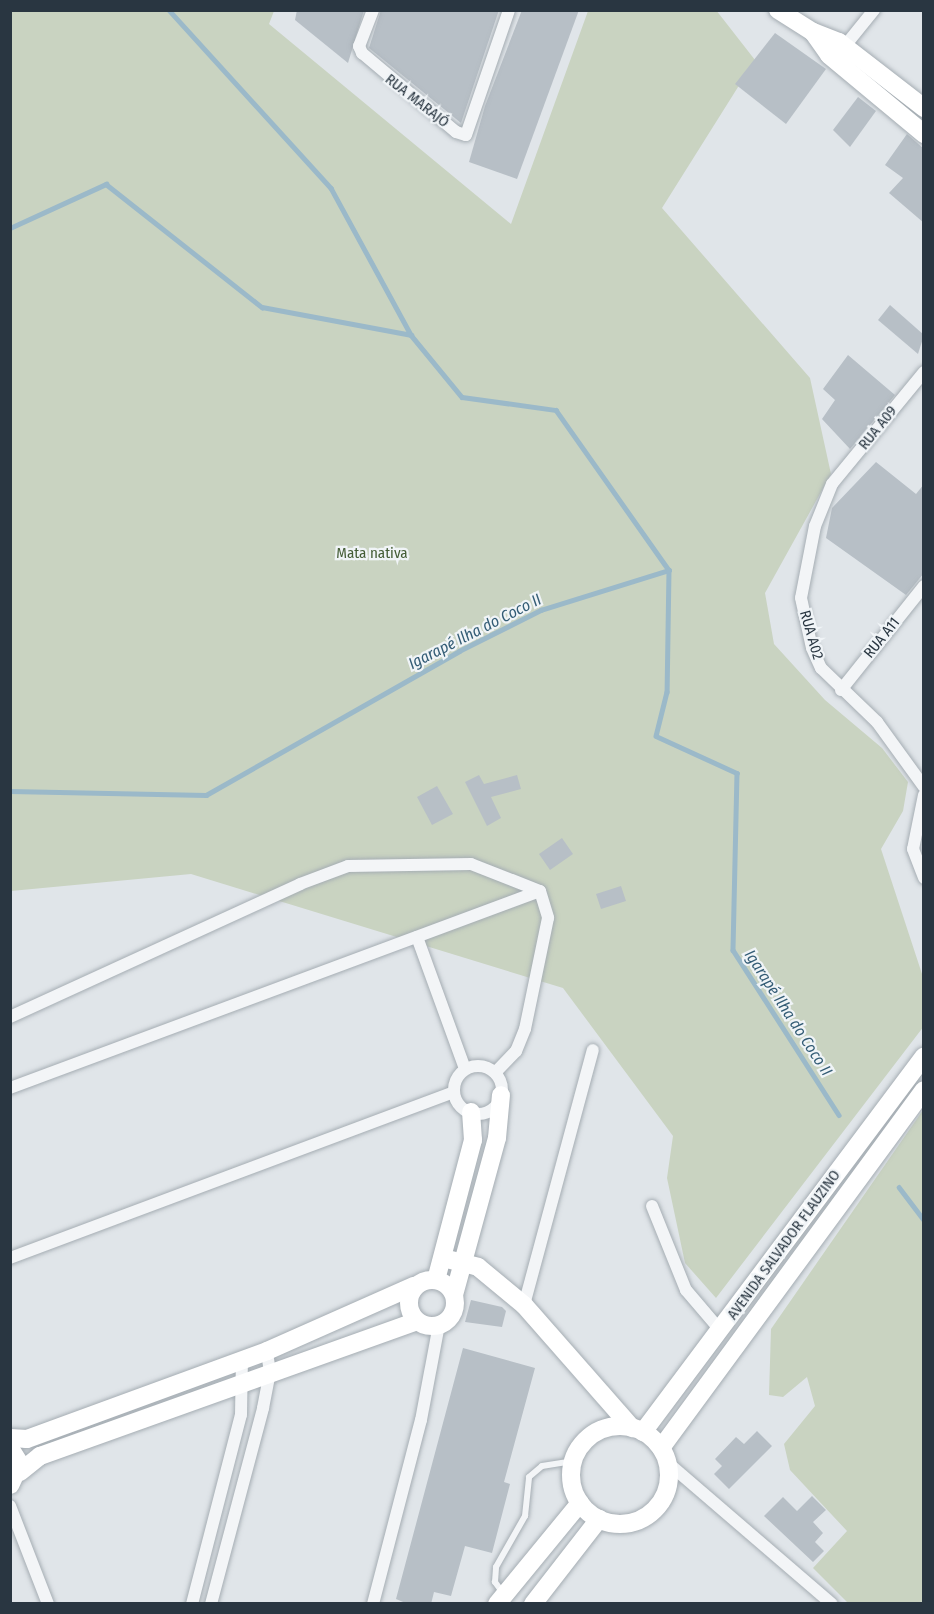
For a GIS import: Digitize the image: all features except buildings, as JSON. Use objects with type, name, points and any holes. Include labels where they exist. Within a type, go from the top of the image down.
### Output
[{"type":"street","name":"RUA MARAJÓ","points":[[373,10],[360,46],[362,53],[456,132],[466,135],[509,10]]},
{"type":"street","points":[[840,53],[874,10]]},
{"type":"street","points":[[785,12],[840,53],[924,108]]},
{"type":"street","points":[[840,53],[924,134]]},
{"type":"street","name":"RUA A09","points":[[832,484],[924,372]]},
{"type":"street","name":"RUA A02","points":[[832,484],[814,526],[801,598],[812,648],[821,668],[841,690],[877,722],[924,787]]},
{"type":"street","name":"RUA A11","points":[[841,690],[924,586]]},
{"type":"street","points":[[924,795],[913,849],[924,878]]},
{"type":"street","points":[[10,1017],[300,884],[348,866],[471,864],[540,891]]},
{"type":"street","points":[[10,1088],[540,891]]},
{"type":"street","points":[[495,1073],[516,1051],[525,1029],[548,918],[540,891]]},
{"type":"street","points":[[417,937],[465,1069]]},
{"type":"street","points":[[524,1305],[593,1050]]},
{"type":"street","name":"AVENIDA SALVADOR FLAUZINO","points":[[637,1430],[721,1331],[924,1057]]},
{"type":"street","points":[[373,1604],[421,1420],[439,1325],[453,1313],[454,1295],[465,1262],[497,1138],[501,1095],[495,1073],[480,1066],[465,1069],[456,1079],[454,1092],[459,1104],[471,1112],[493,1108],[501,1095]]},
{"type":"street","name":"AVENIDA SALVADOR FLAUZINO","points":[[664,1456],[924,1090]]},
{"type":"street","points":[[10,1258],[454,1092]]},
{"type":"street","points":[[436,1280],[473,1140],[471,1112]]},
{"type":"street","points":[[652,1206],[686,1290],[721,1331]]},
{"type":"street","points":[[442,1258],[465,1262],[524,1305],[637,1430],[832,1603]]},
{"type":"street","points":[[436,1280],[454,1295]]},
{"type":"street","points":[[10,1438],[27,1439],[267,1351],[414,1286],[436,1280]]},
{"type":"street","points":[[414,1286],[408,1308],[417,1321]]},
{"type":"street","points":[[15,1479],[40,1456],[417,1321],[439,1325]]},
{"type":"street","points":[[212,1604],[270,1373],[267,1351]]},
{"type":"street","points":[[192,1604],[236,1441],[244,1383],[242,1360]]},
{"type":"street","points":[[637,1430],[617,1426],[589,1437],[573,1461],[571,1476],[580,1503],[599,1519],[626,1524],[651,1514],[667,1491],[664,1456]]},
{"type":"street","points":[[10,1448],[18,1456],[15,1479]]},
{"type":"street","points":[[501,1599],[580,1503]]},
{"type":"street","points":[[10,1506],[48,1604]]},
{"type":"street","points":[[533,1604],[599,1519]]},
{"type":"lane","points":[[501,1599],[495,1582],[496,1567],[525,1516],[529,1477],[542,1466],[573,1461]]},
{"type":"green space","name":"Mata nativa","points":[[716,10],[755,60],[662,208],[810,378],[831,474],[765,593],[774,644],[825,700],[882,748],[908,782],[903,811],[881,849],[923,977],[924,1026],[716,1298],[685,1263],[667,1178],[673,1136],[563,988],[191,874],[11,891],[11,11],[274,11],[269,24],[511,224],[588,11]]},
{"type":"green space","points":[[923,1110],[923,1603],[848,1603],[813,1568],[847,1531],[790,1470],[784,1444],[815,1406],[807,1377],[783,1397],[769,1395],[771,1329]]},
{"type":"waterway","points":[[169,10],[331,188],[411,335],[462,397],[556,410],[669,570]]},
{"type":"waterway","points":[[10,228],[106,184],[262,307],[411,335]]},
{"type":"waterway","name":"Igarapé Ilha do Coco II","points":[[10,791],[206,795],[459,651],[541,610],[669,570],[667,692],[656,736],[737,773],[733,950],[839,1115]]},
{"type":"waterway","name":"Igarapé Ilha do Coco II","points":[[899,1187],[924,1220]]}]
